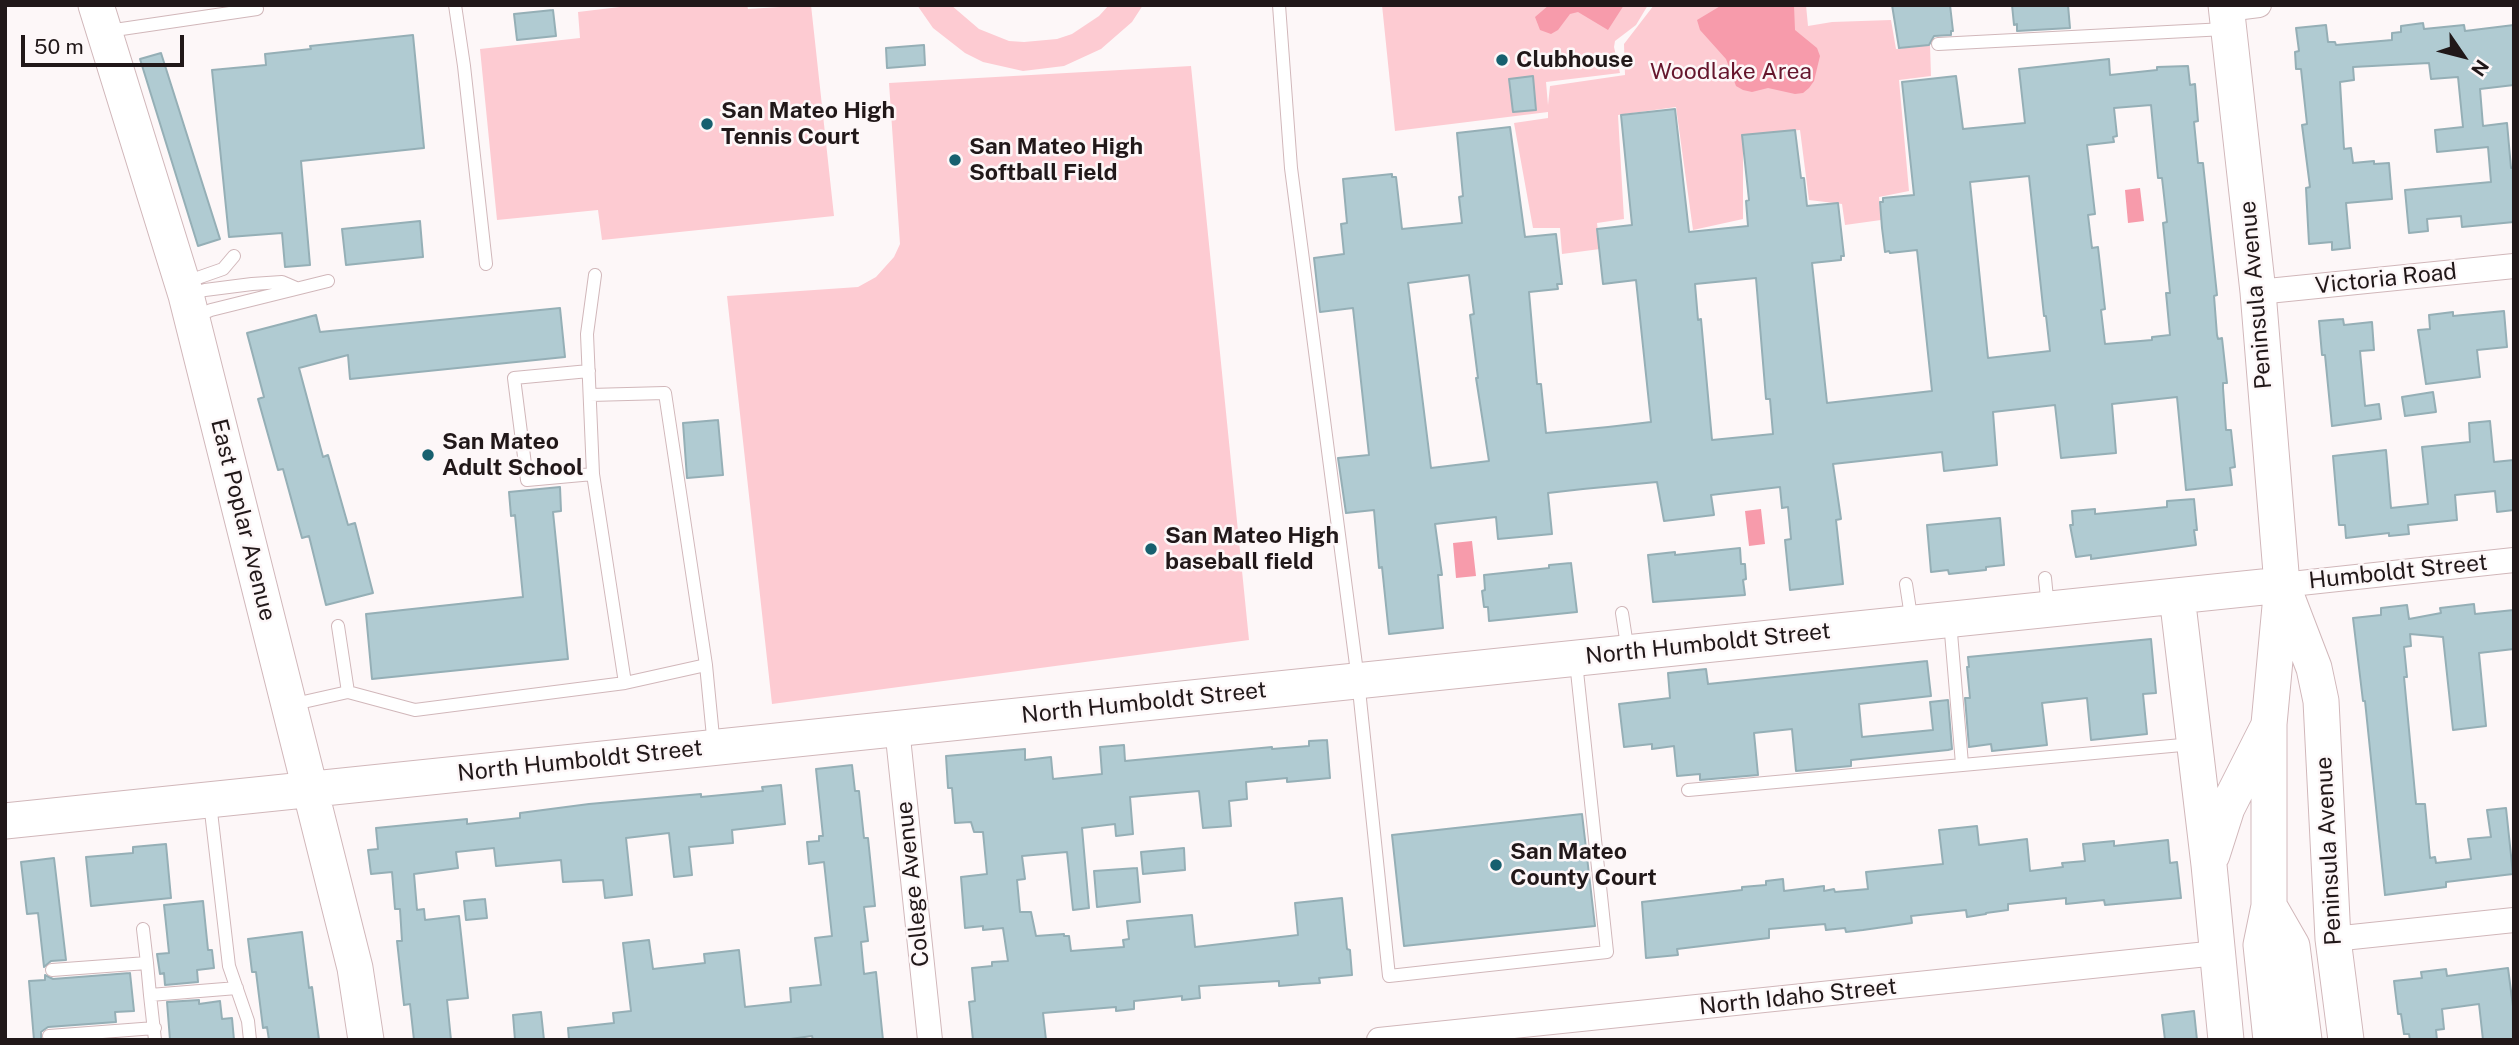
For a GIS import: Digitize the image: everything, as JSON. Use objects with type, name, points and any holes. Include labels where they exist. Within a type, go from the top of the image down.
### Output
[{"type":"street","name":"Peninsula Avenue","points":[[2235,12],[2282,584],[2269,724],[2269,906],[2261,945],[2287,1038]]},
{"type":"street","name":"East Poplar Avenue","points":[[100,19],[187,298],[355,968],[366,1040]]},
{"type":"street","name":"Victoria Road","points":[[2258,292],[2514,266]]},
{"type":"street","name":"Humboldt Street","points":[[2282,584],[2514,560]]},
{"type":"street","name":"North Humboldt Street","points":[[5,821],[1950,619],[2046,594],[2177,596],[2282,584]]},
{"type":"street","name":"Peninsula Avenue","points":[[2282,584],[2314,668],[2321,701],[2333,939],[2346,1040]]},
{"type":"street","points":[[2177,596],[2209,865],[2226,1040]]},
{"type":"street","points":[[2209,865],[2227,808],[2269,724]]},
{"type":"street","name":"College Avenue","points":[[897,729],[930,1040]]},
{"type":"street","points":[[2333,939],[2514,920]]},
{"type":"street","name":"North Idaho Street","points":[[1379,1040],[1510,1033],[2217,953]]},
{"type":"lane","points":[[455,5],[486,264]]},
{"type":"lane","points":[[1279,5],[1291,168],[1358,680],[1389,976],[1608,952],[1576,658]]},
{"type":"lane","points":[[100,19],[257,9]]},
{"type":"lane","points":[[1938,44],[2235,12]]},
{"type":"lane","points":[[187,298],[223,269],[234,256]]},
{"type":"lane","points":[[216,272],[234,276],[246,285]]},
{"type":"lane","points":[[595,275],[587,334],[593,474],[625,683]]},
{"type":"lane","points":[[187,298],[211,310],[328,281]]},
{"type":"lane","points":[[187,298],[205,290],[246,285],[282,282],[296,288]]},
{"type":"lane","points":[[589,371],[514,378],[527,480],[593,474]]},
{"type":"lane","points":[[590,395],[665,393],[706,665],[714,747]]},
{"type":"lane","points":[[1906,584],[1912,623]]},
{"type":"lane","points":[[1622,613],[1628,652]]},
{"type":"lane","points":[[1950,619],[1962,764]]},
{"type":"lane","points":[[338,626],[348,692]]},
{"type":"lane","points":[[289,706],[348,692],[415,710],[625,683],[706,665]]},
{"type":"lane","points":[[1688,790],[2194,744]]},
{"type":"lane","points":[[210,799],[229,966],[248,1021],[250,1040]]},
{"type":"lane","points":[[49,1036],[155,1034],[143,929]]},
{"type":"lane","points":[[52,970],[147,963]]},
{"type":"lane","points":[[150,995],[237,988]]},
{"type":"green space","name":"San Mateo High Tennis Court","points":[[636,5],[747,5],[748,9],[811,5],[834,216],[602,240],[598,210],[497,220],[480,49],[580,38],[578,12]]},
{"type":"green space","points":[[917,5],[951,5],[979,29],[1009,41],[1024,42],[1057,39],[1072,34],[1099,16],[1109,5],[1143,5],[1132,22],[1101,49],[1064,66],[1023,71],[983,62],[965,53],[933,28]]},
{"type":"green space","name":"Woodlake Area","points":[[1382,5],[1648,5],[1636,25],[1615,41],[1620,73],[1546,82],[1548,105],[1550,86],[1625,75],[1624,44],[1654,5],[1806,5],[1808,26],[1832,22],[1891,20],[1896,49],[1930,45],[1931,76],[1899,80],[1909,191],[1879,197],[1881,220],[1845,225],[1842,204],[1809,200],[1800,130],[1743,135],[1743,219],[1693,230],[1676,107],[1618,115],[1624,219],[1597,223],[1600,249],[1562,254],[1560,228],[1533,228],[1514,123],[1548,118],[1548,112],[1395,131]]},
{"type":"green space","points":[[1191,66],[1249,640],[772,704],[727,296],[858,287],[876,277],[894,257],[900,244],[889,83]]},
{"type":"shaded area","points":[[1549,5],[1624,5],[1608,30],[1578,12],[1570,14],[1558,30],[1551,34],[1540,30],[1535,17]]},
{"type":"shaded area","points":[[1722,5],[1794,5],[1795,30],[1817,48],[1820,56],[1814,81],[1809,88],[1803,93],[1795,94],[1768,88],[1752,92],[1736,86],[1726,59],[1700,30],[1697,20]]},
{"type":"shaded area","points":[[2140,188],[2144,221],[2128,223],[2125,190]]},
{"type":"shaded area","points":[[1761,509],[1765,544],[1749,546],[1745,511]]},
{"type":"shaded area","points":[[1472,541],[1476,576],[1456,578],[1453,543]]},
{"type":"building","points":[[1892,5],[1950,5],[1953,31],[1951,35],[1934,36],[1929,45],[1899,48]]},
{"type":"building","points":[[2012,5],[2068,5],[2070,28],[2017,31]]},
{"type":"building","points":[[553,10],[556,36],[517,40],[514,14]]},
{"type":"building","points":[[2423,23],[2424,29],[2464,25],[2465,31],[2514,25],[2514,85],[2480,89],[2483,126],[2507,123],[2511,168],[2514,167],[2514,222],[2462,227],[2461,216],[2427,219],[2428,231],[2409,233],[2405,190],[2491,182],[2488,147],[2437,152],[2435,130],[2463,127],[2458,77],[2431,79],[2429,63],[2353,67],[2354,80],[2340,82],[2344,149],[2351,148],[2353,163],[2389,163],[2392,199],[2346,203],[2350,248],[2332,250],[2332,242],[2309,244],[2306,188],[2310,187],[2302,125],[2307,124],[2301,69],[2296,69],[2295,52],[2299,51],[2296,28],[2326,25],[2328,42],[2335,42],[2336,45],[2392,40],[2392,33],[2401,32],[2401,26]]},
{"type":"building","points":[[413,35],[424,148],[301,161],[310,265],[285,267],[282,233],[229,237],[212,70],[266,65],[265,54],[311,49],[310,46]]},
{"type":"building","points":[[924,45],[925,65],[887,68],[886,48]]},
{"type":"building","points":[[161,53],[220,239],[198,246],[140,59]]},
{"type":"building","points":[[2109,59],[2110,75],[2157,70],[2157,67],[2188,66],[2190,85],[2195,84],[2198,121],[2194,122],[2198,163],[2203,163],[2217,295],[2214,296],[2217,335],[2218,339],[2222,338],[2227,383],[2223,383],[2223,388],[2226,430],[2231,430],[2235,467],[2230,468],[2232,485],[2186,490],[2177,397],[2112,404],[2116,453],[2061,458],[2055,405],[1993,412],[1997,465],[1944,471],[1942,452],[1833,464],[1841,519],[1836,520],[1843,584],[1790,590],[1785,540],[1791,539],[1788,507],[1782,508],[1780,487],[1711,495],[1714,515],[1664,521],[1657,482],[1583,489],[1548,493],[1552,534],[1498,539],[1496,517],[1435,524],[1442,575],[1438,575],[1443,628],[1389,634],[1374,510],[1346,513],[1338,458],[1369,455],[1353,308],[1320,312],[1314,258],[1344,254],[1341,224],[1347,223],[1343,179],[1392,174],[1392,177],[1396,177],[1402,229],[1462,223],[1459,197],[1463,196],[1457,133],[1510,127],[1525,237],[1556,234],[1562,284],[1557,284],[1558,289],[1529,292],[1537,384],[1541,384],[1546,433],[1608,427],[1651,422],[1636,280],[1603,284],[1597,229],[1632,225],[1621,115],[1675,109],[1689,232],[1748,226],[1746,201],[1749,200],[1742,135],[1795,130],[1807,206],[1838,203],[1844,256],[1841,256],[1841,260],[1812,263],[1827,403],[1932,391],[1917,250],[1885,252],[1882,228],[1880,202],[1883,202],[1883,198],[1914,195],[1902,82],[1956,76],[1963,129],[2025,123],[2019,69]],"holes":[[[2151,105],[2158,178],[2162,178],[2167,222],[2163,223],[2170,293],[2166,293],[2170,335],[2152,337],[2152,340],[2105,344],[2101,310],[2105,309],[2098,247],[2092,248],[2088,215],[2095,214],[2087,145],[2114,142],[2113,137],[2117,136],[2114,108]],[[2029,176],[2050,351],[1988,358],[1970,182]],[[1469,275],[1474,314],[1470,315],[1476,378],[1489,461],[1431,468],[1408,283]],[[1756,278],[1766,399],[1770,399],[1773,434],[1712,440],[1701,319],[1698,320],[1695,284]]]},
{"type":"building","points":[[1533,76],[1536,110],[1513,112],[1509,79]]},
{"type":"building","points":[[420,221],[423,257],[346,265],[342,229]]},
{"type":"building","points":[[560,308],[565,357],[350,379],[348,355],[299,368],[323,457],[328,455],[348,525],[355,523],[373,593],[326,605],[309,536],[302,538],[283,469],[278,470],[258,399],[264,397],[247,333],[316,315],[320,332]]},
{"type":"building","points":[[2504,311],[2507,347],[2477,350],[2480,377],[2426,384],[2418,330],[2430,329],[2429,315],[2453,312],[2453,316]]},
{"type":"building","points":[[2343,319],[2344,325],[2372,322],[2374,350],[2360,351],[2365,406],[2379,404],[2381,419],[2332,426],[2319,321]]},
{"type":"building","points":[[2433,392],[2436,412],[2405,416],[2402,397]]},
{"type":"building","points":[[718,420],[723,475],[687,478],[683,423]]},
{"type":"building","points":[[2490,421],[2494,462],[2514,460],[2514,510],[2497,512],[2495,491],[2455,495],[2457,520],[2408,525],[2409,534],[2389,536],[2389,533],[2346,538],[2345,525],[2339,525],[2333,456],[2386,450],[2391,508],[2428,504],[2422,447],[2470,442],[2469,423]]},
{"type":"building","points":[[560,487],[561,511],[553,512],[568,659],[372,679],[366,614],[523,597],[515,515],[511,516],[509,492]]},
{"type":"building","points":[[2194,499],[2196,545],[2091,559],[2091,555],[2076,557],[2070,525],[2073,525],[2072,511],[2095,509],[2095,514],[2167,507],[2167,501]]},
{"type":"building","points":[[2000,518],[2004,565],[1949,574],[1948,570],[1931,572],[1927,525]]},
{"type":"building","points":[[1740,548],[1741,564],[1745,564],[1745,595],[1653,602],[1648,555]]},
{"type":"building","points":[[1571,563],[1577,612],[1489,621],[1488,607],[1484,607],[1482,591],[1485,590],[1484,575]]},
{"type":"building","points":[[2474,604],[2475,614],[2514,610],[2514,649],[2479,653],[2486,726],[2453,730],[2443,637],[2410,634],[2411,646],[2404,647],[2407,677],[2404,677],[2416,804],[2425,804],[2430,858],[2435,857],[2436,863],[2471,859],[2468,839],[2491,837],[2487,810],[2506,808],[2513,874],[2446,882],[2446,887],[2385,895],[2365,701],[2353,618],[2381,615],[2381,608],[2407,605],[2409,619],[2441,613],[2440,608]]},
{"type":"building","points":[[2151,639],[2156,693],[2143,694],[2147,734],[2091,740],[2087,698],[2042,703],[2047,745],[1992,751],[1991,744],[1969,747],[1965,698],[1970,698],[1968,657]]},
{"type":"building","points":[[1927,661],[1931,696],[1859,704],[1862,737],[1933,730],[1930,702],[1948,700],[1952,749],[1851,760],[1851,766],[1796,771],[1792,729],[1754,733],[1758,775],[1700,780],[1700,774],[1677,776],[1674,746],[1652,749],[1652,744],[1624,747],[1619,704],[1670,698],[1668,673],[1706,669],[1708,684]]},
{"type":"building","points":[[1327,740],[1330,778],[1246,782],[1247,799],[1229,801],[1231,826],[1203,828],[1199,791],[1130,797],[1133,834],[1116,836],[1115,824],[1082,828],[1089,908],[1073,910],[1067,852],[1022,856],[1025,879],[1017,880],[1020,912],[1031,912],[1036,936],[1069,936],[1071,951],[1124,947],[1123,940],[1129,939],[1127,921],[1192,915],[1195,947],[1298,935],[1295,903],[1342,898],[1352,975],[1319,978],[1320,983],[1279,986],[1279,981],[1199,986],[1200,998],[1182,1000],[1182,996],[1134,1001],[1134,1009],[1116,1011],[1116,1007],[1043,1013],[1046,1040],[973,1040],[969,1002],[975,1001],[972,968],[1008,961],[1003,928],[965,928],[961,877],[987,874],[983,832],[974,832],[971,822],[955,823],[952,788],[948,788],[946,756],[1025,749],[1025,760],[1051,757],[1053,779],[1102,774],[1100,747],[1124,745],[1125,761],[1309,746],[1309,741]]},
{"type":"building","points":[[852,765],[855,791],[859,791],[864,838],[868,838],[875,906],[864,907],[868,941],[861,942],[864,974],[876,972],[883,1040],[813,1040],[812,1036],[783,1040],[569,1040],[568,1028],[614,1023],[613,1013],[631,1011],[623,943],[649,940],[653,969],[705,963],[704,954],[739,950],[745,1007],[791,1002],[790,988],[821,985],[815,938],[832,936],[824,862],[809,864],[807,842],[819,841],[819,836],[823,836],[816,769]]},
{"type":"building","points":[[781,785],[785,824],[732,830],[733,843],[689,847],[692,875],[674,877],[669,833],[626,838],[632,895],[605,898],[603,880],[563,882],[561,860],[496,866],[494,848],[456,852],[458,868],[414,874],[417,910],[424,909],[425,920],[459,916],[468,998],[447,1000],[451,1040],[414,1040],[410,1004],[404,1005],[397,941],[402,941],[400,909],[395,909],[392,872],[371,874],[368,850],[378,849],[376,828],[467,819],[467,824],[520,818],[520,813],[589,804],[763,791],[762,787]]},
{"type":"building","points":[[1582,814],[1595,926],[1404,946],[1392,835]]},
{"type":"building","points":[[1977,826],[1979,845],[2027,839],[2030,871],[2063,867],[2062,863],[2085,861],[2083,844],[2114,841],[2114,846],[2168,840],[2170,863],[2177,862],[2181,898],[2105,905],[2104,900],[2066,904],[2066,898],[2008,904],[2008,910],[1967,917],[1966,910],[1911,916],[1912,923],[1846,932],[1845,928],[1826,930],[1825,924],[1769,929],[1769,938],[1677,949],[1678,955],[1646,958],[1642,902],[1742,890],[1742,887],[1766,885],[1766,881],[1783,879],[1784,891],[1824,886],[1824,891],[1834,889],[1835,892],[1868,889],[1866,872],[1943,864],[1939,830]]},
{"type":"building","points":[[166,844],[171,898],[91,906],[86,857],[133,853],[133,847]]},
{"type":"building","points":[[1184,848],[1185,870],[1143,874],[1141,852]]},
{"type":"building","points":[[54,858],[66,960],[51,961],[44,967],[38,913],[27,914],[21,862]]},
{"type":"building","points":[[1137,868],[1140,902],[1097,907],[1094,871]]},
{"type":"building","points":[[485,899],[487,918],[466,920],[464,901]]},
{"type":"building","points":[[203,901],[208,950],[212,950],[214,968],[197,970],[198,982],[165,985],[157,954],[169,953],[164,905]]},
{"type":"building","points":[[302,932],[319,1040],[269,1040],[267,1027],[263,1028],[256,972],[252,972],[248,939]]},
{"type":"building","points":[[2508,968],[2514,1014],[2514,1040],[2483,1040],[2479,1004],[2442,1009],[2444,1029],[2436,1030],[2437,1040],[2410,1040],[2409,1034],[2404,1034],[2401,1014],[2398,1014],[2394,981],[2422,978],[2421,972],[2446,969],[2447,976]]},
{"type":"building","points":[[130,973],[134,1011],[115,1012],[116,1022],[48,1027],[41,1032],[41,1040],[34,1040],[29,981],[45,980],[45,975],[53,979]]},
{"type":"building","points":[[199,1000],[199,1004],[220,1001],[222,1019],[232,1018],[234,1040],[170,1040],[167,1002]]},
{"type":"building","points":[[2194,1011],[2197,1040],[2165,1040],[2162,1015]]},
{"type":"building","points":[[541,1012],[544,1040],[515,1040],[513,1015]]},
{"type":"place","name":"Clubhouse","points":[[1502,60]]},
{"type":"place","name":"San Mateo High Tennis Court","points":[[707,124]]},
{"type":"place","name":"San Mateo High Softball Field","points":[[955,160]]},
{"type":"place","name":"San Mateo Adult School","points":[[428,455]]},
{"type":"place","name":"San Mateo High baseball field","points":[[1151,549]]},
{"type":"place","name":"San Mateo County Court","points":[[1496,865]]}]
